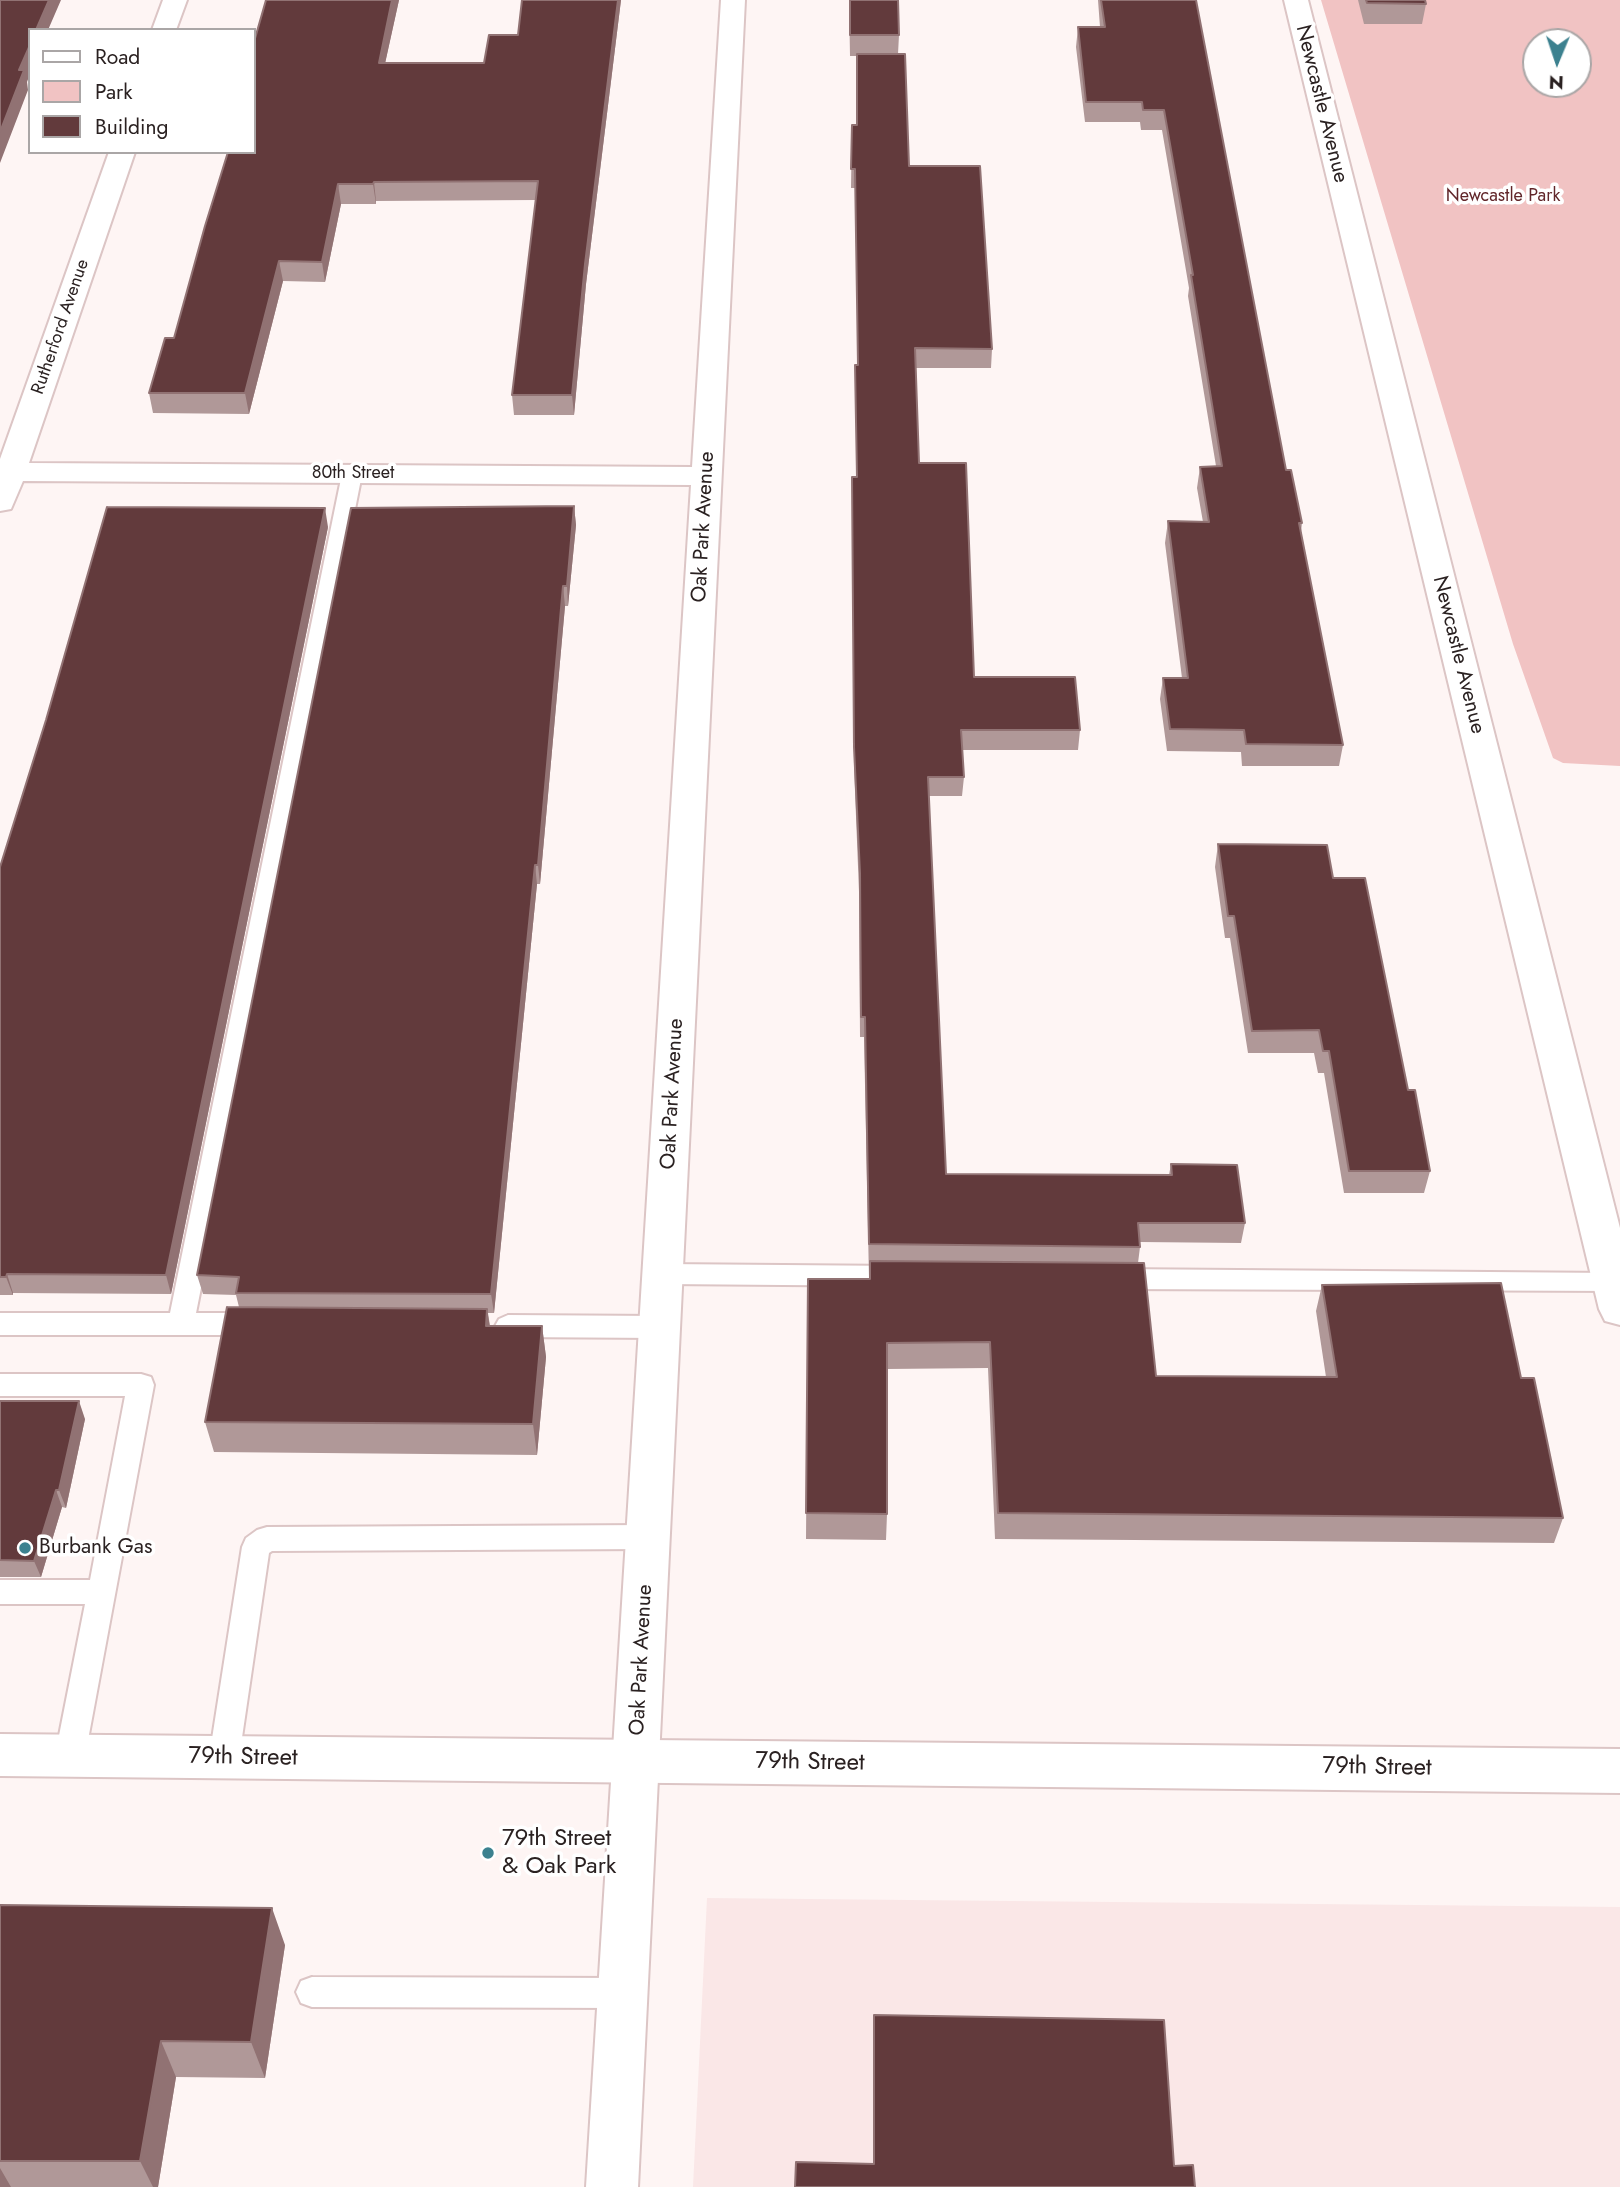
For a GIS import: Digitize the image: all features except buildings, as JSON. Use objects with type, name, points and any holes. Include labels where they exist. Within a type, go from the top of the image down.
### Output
[{"type":"street","points":[[165,28],[175,0]]},
{"type":"street","name":"Oak Park Avenue","points":[[612,2187],[733,0]]},
{"type":"street","name":"Newcastle Avenue","points":[[1296,0],[1617,1296]]},
{"type":"street","name":"Rutherford Avenue","points":[[0,502],[5,472],[121,154]]},
{"type":"street","name":"80th Street","points":[[5,472],[707,476]]},
{"type":"street","name":"79th Street","points":[[0,1755],[1620,1771]]},
{"type":"lane","points":[[181,1324],[352,474]]},
{"type":"lane","points":[[664,1273],[931,1277]]},
{"type":"lane","points":[[1083,1278],[1617,1296]]},
{"type":"lane","points":[[0,1324],[279,1325]]},
{"type":"lane","points":[[489,1326],[660,1326]]},
{"type":"lane","points":[[0,1385],[141,1385],[70,1756]]},
{"type":"lane","points":[[223,1758],[256,1547],[267,1539],[649,1537]]},
{"type":"lane","points":[[0,1592],[102,1592]]},
{"type":"lane","points":[[312,1992],[623,1993]]},
{"type":"shaded area","points":[[707,1898],[1620,1907],[1620,2187],[693,2187]]},
{"type":"green space","name":"Newcastle Park","points":[[1321,0],[1620,0],[1620,766],[1563,763],[1553,758],[1513,644]]},
{"type":"place","name":"Burbank Gas","points":[[25,1548]]},
{"type":"place","name":"79th Street & Oak Park","points":[[488,1853]]}]
